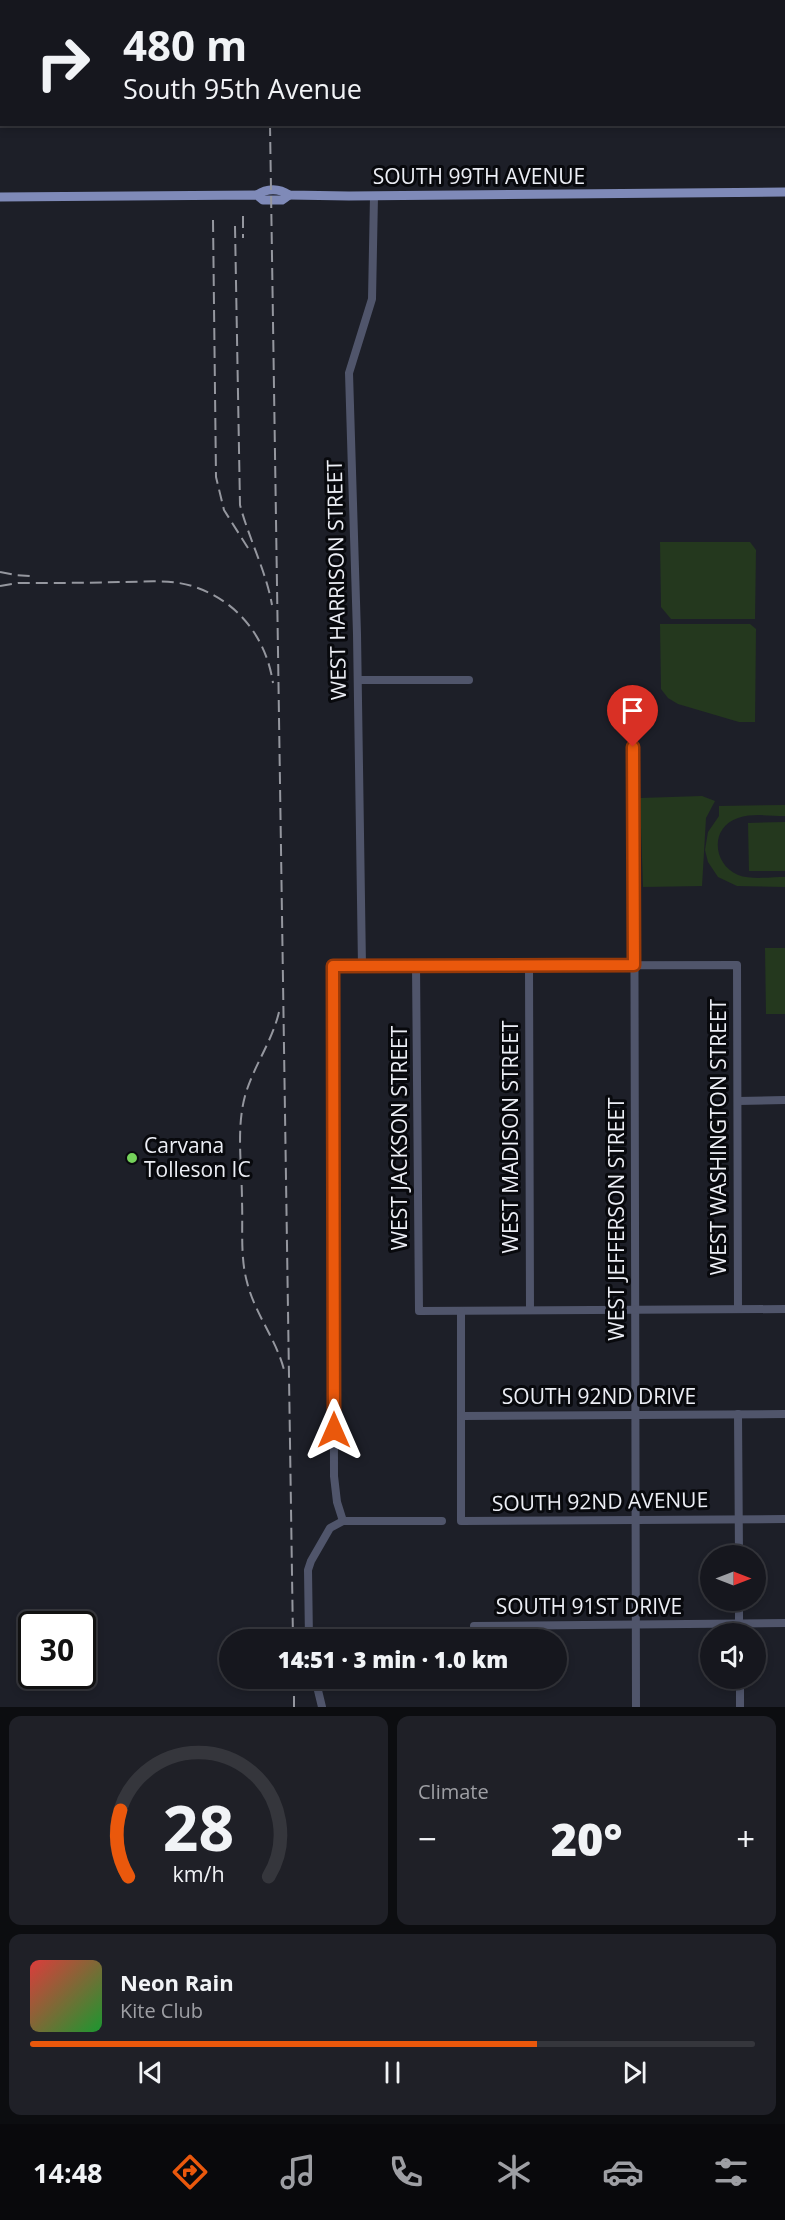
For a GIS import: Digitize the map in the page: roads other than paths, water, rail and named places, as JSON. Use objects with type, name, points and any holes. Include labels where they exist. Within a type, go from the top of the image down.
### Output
[{"type":"main road","name":"SOUTH 99TH AVENUE","points":[[0,197],[257,195],[263,200],[282,200],[289,195],[785,192]]},
{"type":"street","name":"WEST HARRISON STREET","points":[[362,966],[349,373],[372,299],[374,196]]},
{"type":"street","points":[[357,680],[470,680]]},
{"type":"street","name":"WEST JEFFERSON STREET","points":[[633,732],[636,1707]]},
{"type":"street","name":"WEST MADISON STREET","points":[[529,964],[530,1310]]},
{"type":"street","name":"WEST WASHINGTON STREET","points":[[634,965],[737,964],[738,1310]]},
{"type":"street","name":"WEST JACKSON STREET","points":[[416,965],[419,1311],[461,1311]]},
{"type":"street","points":[[342,1521],[334,1476],[333,966],[634,965]]},
{"type":"street","points":[[738,1101],[785,1100]]},
{"type":"street","points":[[461,1416],[461,1311],[785,1309]]},
{"type":"street","points":[[738,1414],[739,1545]]},
{"type":"street","name":"SOUTH 92ND DRIVE","points":[[461,1416],[785,1414]]},
{"type":"street","name":"SOUTH 92ND AVENUE","points":[[461,1416],[461,1521],[785,1519]]},
{"type":"street","points":[[309,1629],[308,1570],[330,1528],[342,1521],[442,1521]]},
{"type":"street","points":[[739,1611],[739,1623]]},
{"type":"street","name":"SOUTH 91ST DRIVE","points":[[474,1626],[700,1623]]},
{"type":"street","name":"SOUTH 91ST DRIVE","points":[[766,1623],[785,1623]]},
{"type":"street","points":[[318,1689],[322,1707]]},
{"type":"street","points":[[740,1689],[740,1707]]},
{"type":"railway","points":[[270,126],[293,1629]]},
{"type":"railway","points":[[243,216],[243,238]]},
{"type":"railway","points":[[213,220],[216,477],[224,510],[248,548]]},
{"type":"railway","points":[[235,226],[240,505],[266,580],[272,605]]},
{"type":"railway","points":[[0,572],[31,576]]},
{"type":"railway","points":[[0,586],[18,583],[156,581],[192,586],[223,601],[247,623],[264,650],[273,683]]},
{"type":"railway","points":[[279,1012],[245,1096],[240,1148],[245,1272],[255,1306],[277,1350],[285,1374]]},
{"type":"railway","points":[[294,1689],[294,1707]]},
{"type":"place","name":"Carvana Tolleson IC","points":[[132,1158]]}]
